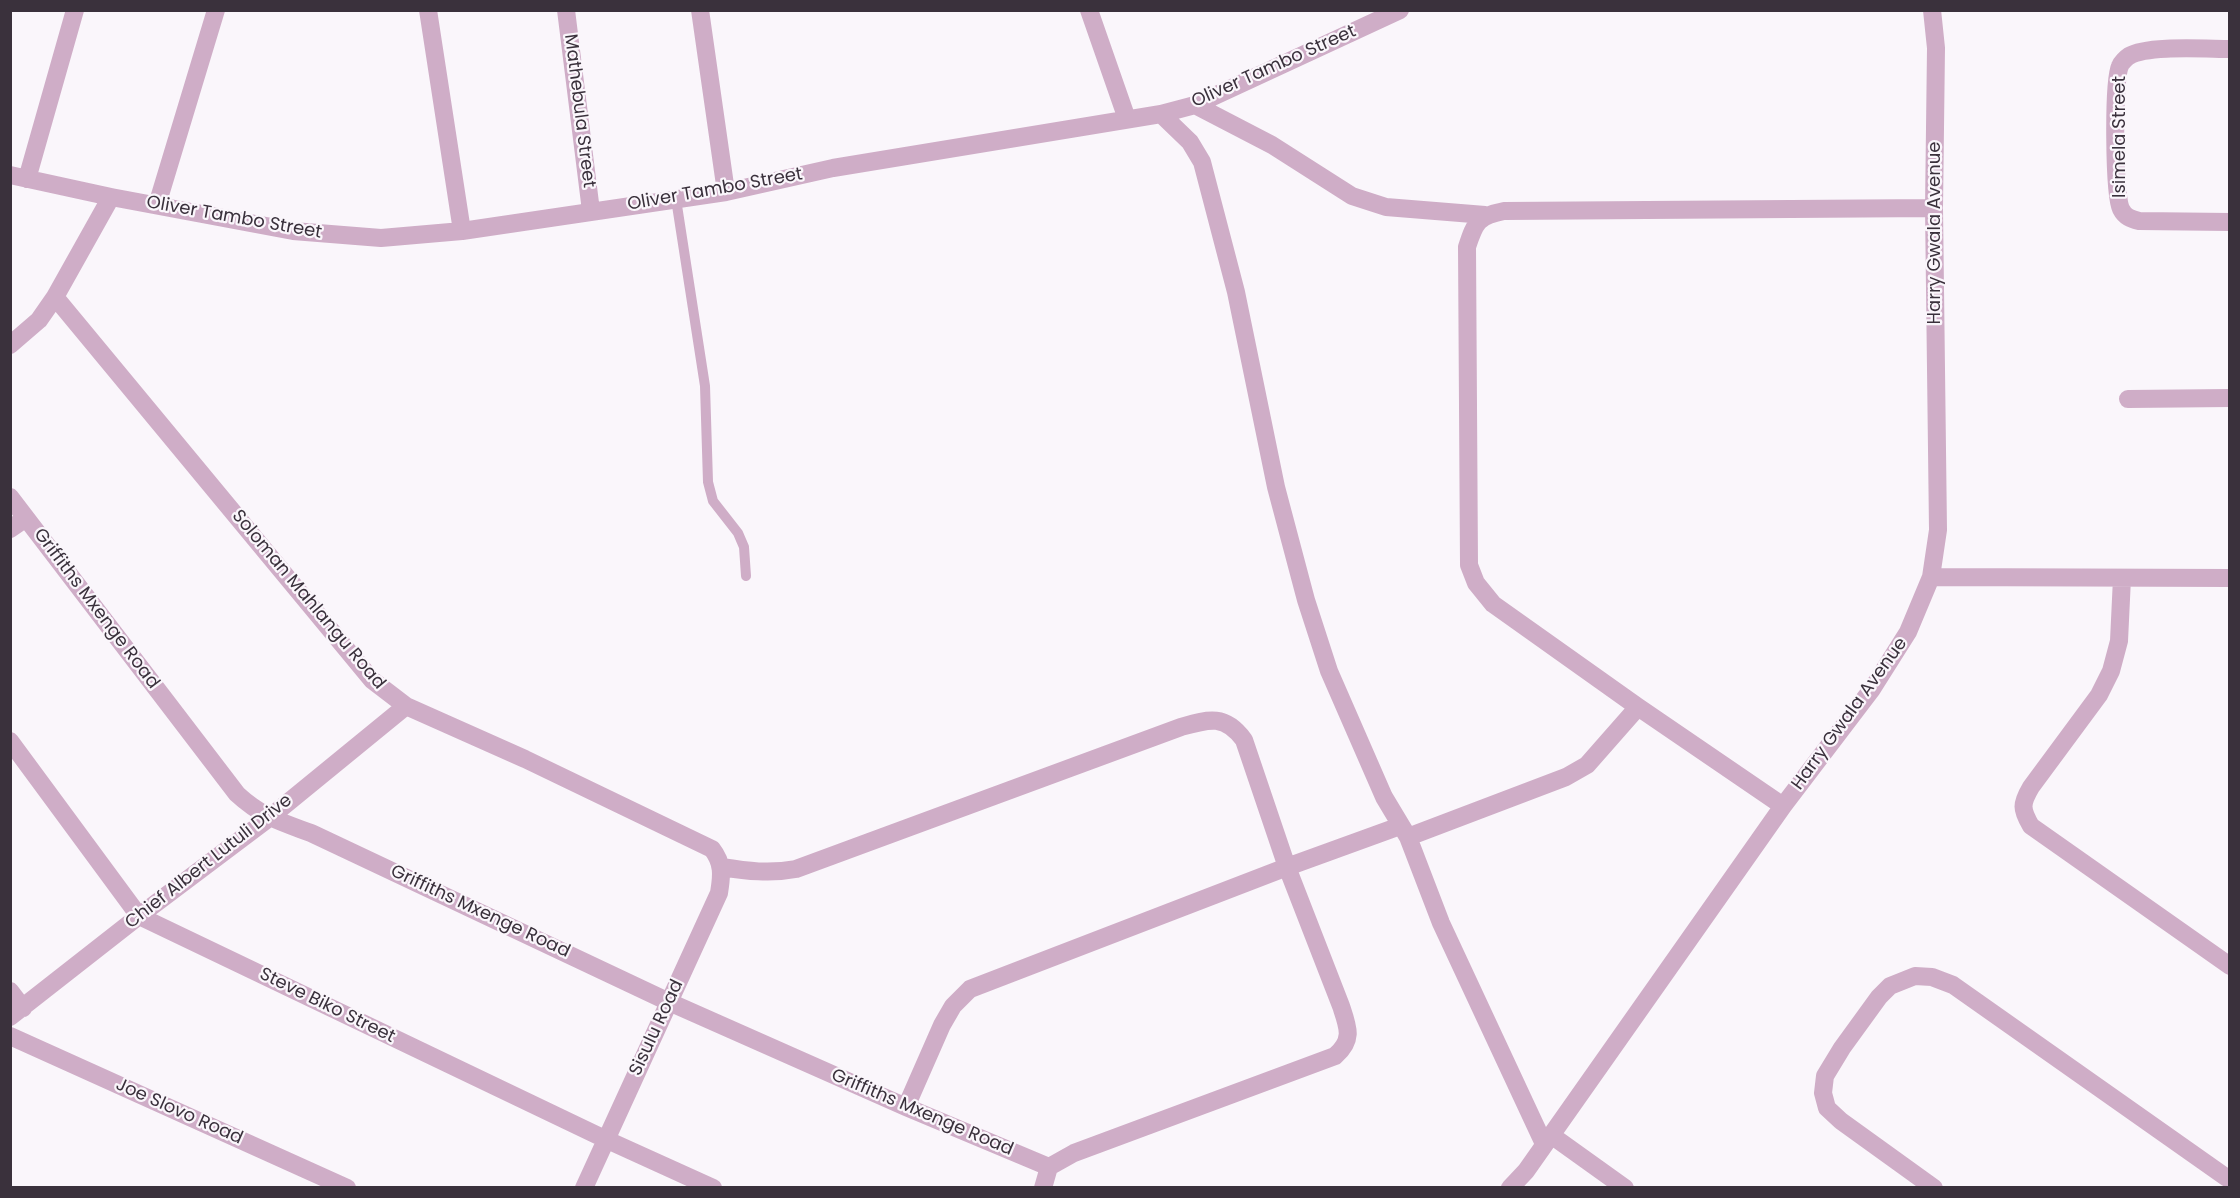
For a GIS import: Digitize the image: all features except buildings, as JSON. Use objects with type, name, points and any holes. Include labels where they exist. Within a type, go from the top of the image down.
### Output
[{"type":"street","points":[[19,177],[75,10]]},
{"type":"street","points":[[157,205],[216,10]]},
{"type":"street","points":[[428,10],[462,231]]},
{"type":"street","name":"Mathebula Street","points":[[566,10],[591,211]]},
{"type":"street","points":[[700,10],[726,192]]},
{"type":"street","points":[[1089,10],[1127,119]]},
{"type":"street","name":"Oliver Tambo Street","points":[[19,177],[111,197],[293,231],[381,238],[462,231],[726,192],[833,168],[1161,114],[1195,105],[1400,10]]},
{"type":"street","name":"Harry Gwala Avenue","points":[[1510,1188],[1526,1171],[1783,806],[1872,689],[1908,632],[1931,577],[1938,530],[1934,208],[1936,48],[1932,10]]},
{"type":"street","name":"Isimela Street","points":[[2229,49],[2140,51],[2128,56],[2120,65],[2116,107],[2117,190],[2120,208],[2127,218],[2139,221],[2229,222]]},
{"type":"street","points":[[1195,105],[1272,145],[1352,196],[1386,207],[1485,214],[1504,211],[1934,208]]},
{"type":"street","points":[[1161,114],[1190,142],[1202,162],[1236,292],[1276,487],[1306,600],[1329,670],[1384,797],[1404,832],[1441,923],[1548,1139],[1625,1188]]},
{"type":"street","points":[[10,345],[39,320],[55,297],[111,197]]},
{"type":"street","points":[[1485,214],[1474,227],[1467,247],[1469,565],[1476,583],[1493,604],[1783,806]]},
{"type":"street","name":"Soloman Mahlangu Road","points":[[55,297],[372,680],[406,706],[525,759],[712,849],[721,867]]},
{"type":"street","points":[[2128,399],[2229,398]]},
{"type":"street","name":"Griffiths Mxenge Road","points":[[10,497],[237,794],[254,810],[269,818],[312,833],[669,1002],[1048,1167]]},
{"type":"street","points":[[10,529],[26,518]]},
{"type":"street","points":[[1931,577],[2229,578]]},
{"type":"street","points":[[2122,578],[2119,641],[2112,671],[2099,695],[2031,787],[2023,800],[2024,814],[2031,826],[2229,966]]},
{"type":"street","name":"Chief Albert Lutuli Drive","points":[[17,1012],[269,818],[406,706]]},
{"type":"street","points":[[906,1107],[942,1025],[953,1006],[970,989],[1287,867],[1404,832],[1566,777],[1587,765],[1638,707]]},
{"type":"street","points":[[721,867],[776,873],[796,869],[1181,727],[1203,721],[1220,720],[1234,727],[1244,740],[1287,867],[1347,1023],[1348,1038],[1345,1048],[1335,1056],[1074,1153],[1048,1167],[1043,1188]]},
{"type":"street","name":"Steve Biko Street","points":[[10,741],[139,916],[605,1139],[713,1188]]},
{"type":"street","name":"Sisulu Road","points":[[584,1188],[719,892],[721,867]]},
{"type":"street","points":[[1934,1188],[1840,1121],[1827,1108],[1823,1093],[1825,1076],[1842,1048],[1880,997],[1890,986],[1915,976],[1932,977],[1953,985],[2226,1180]]},
{"type":"street","points":[[10,991],[17,1012]]},
{"type":"street","name":"Joe Slovo Road","points":[[10,1036],[347,1188]]},
{"type":"lane","points":[[676,199],[705,386],[708,482],[713,501],[738,533],[744,547],[746,576]]}]
